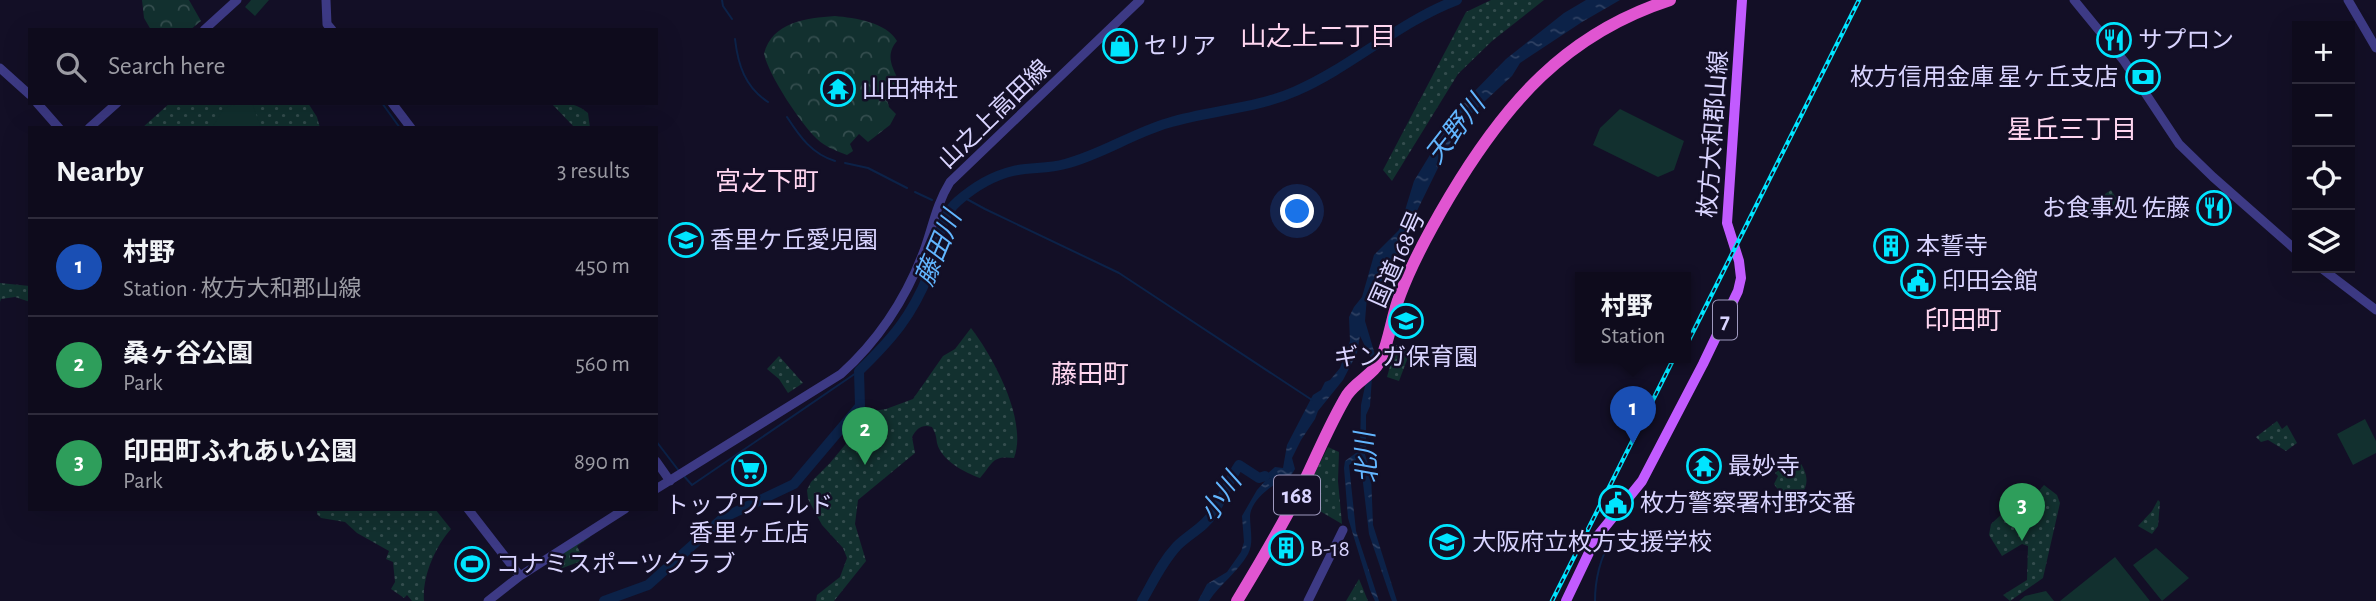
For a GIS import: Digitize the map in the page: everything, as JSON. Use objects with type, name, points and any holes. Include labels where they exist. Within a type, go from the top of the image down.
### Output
[{"type":"highway","name":"国道168号","points":[[1237,601],[1294,502],[1347,396],[1376,368],[1383,356],[1396,308],[1413,264],[1472,159],[1518,99],[1593,34],[1636,11],[1670,0]]},
{"type":"main road","name":"枚方大和郡山線","points":[[1566,601],[1596,538],[1642,481],[1738,291],[1741,278],[1739,261],[1727,223],[1742,0]]},
{"type":"street","points":[[206,28],[237,0]]},
{"type":"street","points":[[326,0],[327,24],[330,28]]},
{"type":"street","name":"山之上高田線","points":[[658,488],[841,374],[854,362],[882,329],[905,294],[926,245],[940,198],[950,182],[1140,0]]},
{"type":"street","points":[[2074,0],[2123,61],[2179,144],[2292,247]]},
{"type":"street","points":[[2348,0],[2376,48]]},
{"type":"street","points":[[0,68],[28,93]]},
{"type":"street","points":[[39,105],[57,126]]},
{"type":"street","points":[[91,126],[115,105]]},
{"type":"street","points":[[394,105],[409,126]]},
{"type":"street","points":[[2328,273],[2376,310]]},
{"type":"street","points":[[658,464],[670,481]]},
{"type":"street","points":[[470,511],[520,576]]},
{"type":"street","points":[[488,601],[520,576],[622,511]]},
{"type":"street","points":[[1308,601],[1343,530]]},
{"type":"green space","points":[[142,0],[189,0],[201,21],[192,28],[150,28],[144,18]]},
{"type":"green space","points":[[251,0],[269,0],[255,16],[245,7]]},
{"type":"green space","points":[[1491,0],[1544,0],[1492,41],[1458,74],[1392,181],[1383,170],[1466,12]]},
{"type":"green space","name":"山田神社","points":[[835,16],[878,25],[897,41],[891,56],[899,81],[887,100],[889,107],[896,114],[890,125],[868,142],[859,134],[850,144],[853,151],[847,155],[824,144],[810,132],[779,87],[764,54],[768,43],[782,28],[802,20]]},
{"type":"green space","points":[[168,105],[309,105],[319,126],[144,126]]},
{"type":"green space","points":[[253,105],[260,126],[213,126],[224,108]]},
{"type":"green space","points":[[553,105],[574,105],[588,113],[590,126],[573,126]]},
{"type":"green space","points":[[1620,109],[1684,141],[1674,170],[1658,177],[1593,145],[1600,128]]},
{"type":"green space","points":[[2111,190],[2120,204],[2101,215],[2086,216],[2082,209]]},
{"type":"green space","points":[[0,283],[28,286],[28,301],[15,297],[1,299],[0,302]]},
{"type":"green space","points":[[971,328],[998,373],[1013,409],[1017,443],[1014,458],[997,459],[980,478],[961,469],[943,455],[932,427],[923,426],[918,429],[912,437],[915,453],[858,500],[855,524],[866,561],[834,601],[816,601],[817,595],[840,577],[847,558],[843,548],[822,525],[808,499],[807,490],[811,482],[873,411],[913,399],[943,356],[955,349]]},
{"type":"green space","points":[[1396,345],[1410,352],[1399,381],[1387,377]]},
{"type":"green space","points":[[779,356],[803,383],[788,393],[779,379],[767,369]]},
{"type":"green space","points":[[2365,419],[2376,441],[2376,453],[2353,465],[2337,434]]},
{"type":"green space","points":[[2277,421],[2282,429],[2287,425],[2297,443],[2286,451],[2268,440],[2261,442],[2256,437]]},
{"type":"green space","points":[[1328,447],[1339,452],[1338,481],[1342,524],[1301,500]]},
{"type":"green space","points":[[1796,456],[1805,471],[1806,484],[1791,509],[1774,484],[1778,476],[1775,473]]},
{"type":"green space","points":[[2044,485],[2057,495],[2060,503],[2043,578],[2010,601],[2003,595],[2027,580],[2028,546],[2022,544],[2002,556],[1989,535],[1991,524],[2003,513],[2017,517]]},
{"type":"green space","points":[[2158,500],[2158,526],[2152,534],[2138,526]]},
{"type":"green space","points":[[317,511],[437,511],[451,529],[431,563],[425,582],[424,601],[412,601],[407,595],[404,598],[391,589],[395,582],[393,562],[386,559],[389,551],[357,533],[345,522],[321,518]]},
{"type":"green space","points":[[588,533],[590,537],[577,546],[584,560],[560,569],[556,553]]},
{"type":"green space","points":[[2156,548],[2189,578],[2162,601],[2133,565]]},
{"type":"green space","points":[[2115,557],[2150,601],[2060,601]]},
{"type":"green space","points":[[1359,579],[1368,601],[1346,601]]},
{"type":"green space","points":[[2046,591],[2054,601],[2019,601],[2025,596]]},
{"type":"water","points":[[1586,0],[1620,0],[1520,63],[1512,76],[1459,125],[1385,281],[1367,296],[1365,321],[1376,358],[1370,406],[1366,415],[1364,451],[1371,474],[1373,525],[1397,601],[1392,601],[1369,534],[1360,457],[1349,465],[1356,531],[1379,601],[1375,601],[1370,590],[1348,518],[1345,461],[1360,450],[1361,405],[1371,358],[1360,336],[1357,353],[1343,380],[1318,411],[1292,458],[1295,469],[1292,474],[1266,491],[1251,509],[1251,541],[1248,554],[1209,601],[1198,601],[1207,584],[1227,572],[1241,552],[1244,542],[1242,516],[1257,490],[1266,480],[1272,478],[1259,481],[1251,475],[1253,472],[1259,476],[1267,474],[1275,467],[1283,468],[1287,445],[1313,395],[1321,390],[1325,382],[1340,368],[1350,341],[1349,317],[1362,297],[1374,255],[1399,230],[1414,181],[1450,122],[1468,98],[1506,59],[1564,13]]},
{"type":"waterway","points":[[722,0],[732,19]]},
{"type":"waterway","name":"藤田川","points":[[604,601],[648,585],[723,518],[794,484],[860,406],[859,371],[891,337],[908,314],[929,273],[946,216],[970,191],[1005,173],[1059,166],[1078,160],[1168,123],[1281,97],[1317,81],[1415,20],[1457,0]]},
{"type":"waterway","points":[[735,39],[744,75],[768,102]]},
{"type":"waterway","points":[[383,105],[399,126]]},
{"type":"waterway","points":[[787,117],[813,149],[835,161]]},
{"type":"waterway","points":[[845,163],[868,168],[907,188]]},
{"type":"waterway","points":[[915,192],[932,200]]},
{"type":"waterway","points":[[963,197],[1119,273],[1312,400]]},
{"type":"waterway","points":[[683,475],[692,485],[859,371]]},
{"type":"waterway","points":[[658,444],[679,471]]},
{"type":"waterway","name":"小川","points":[[1142,601],[1172,552],[1210,518],[1239,465],[1259,478],[1265,476]]},
{"type":"waterway","points":[[1595,601],[1599,569],[1612,540],[1606,535]]},
{"type":"railway","points":[[1691,336],[1859,0]]},
{"type":"railway","points":[[1552,601],[1671,363]]},
{"type":"place","name":"サプロン","points":[[2114,40]]},
{"type":"place","name":"セリア","points":[[1120,46]]},
{"type":"place","name":"枚方信用金庫 星ヶ丘支店","points":[[2143,77]]},
{"type":"place","name":"山田神社","points":[[838,89]]},
{"type":"place","name":"お食事処 佐藤","points":[[2214,208]]},
{"type":"place","name":"香里ケ丘愛児園","points":[[686,240]]},
{"type":"place","name":"本誓寺","points":[[1891,246]]},
{"type":"place","name":"印田会館","points":[[1918,281]]},
{"type":"place","name":"ギンガ保育園","points":[[1406,321]]},
{"type":"place","name":"村野","points":[[1633,444]]},
{"type":"place","name":"桑ヶ谷公園","points":[[865,465]]},
{"type":"place","name":"最妙寺","points":[[1704,466]]},
{"type":"place","name":"トップワールド 香里ヶ丘店","points":[[749,469]]},
{"type":"place","name":"枚方警察署村野交番","points":[[1616,503]]},
{"type":"place","name":"印田町ふれあい公園","points":[[2022,541]]},
{"type":"place","name":"大阪府立枚方支援学校","points":[[1447,542]]},
{"type":"place","name":"B-18","points":[[1286,548]]},
{"type":"place","name":"コナミスポーツクラブ","points":[[472,564]]},
{"type":"district","name":"山之上二丁目","points":[[1318,36]]},
{"type":"district","name":"星丘三丁目","points":[[2072,129]]},
{"type":"district","name":"宮之下町","points":[[767,181]]},
{"type":"district","name":"印田町","points":[[1963,320]]},
{"type":"district","name":"藤田町","points":[[1090,374]]},
{"type":"water label","name":"天野川","points":[[1455,129]]},
{"type":"water label","name":"北川","points":[[1366,458]]}]
